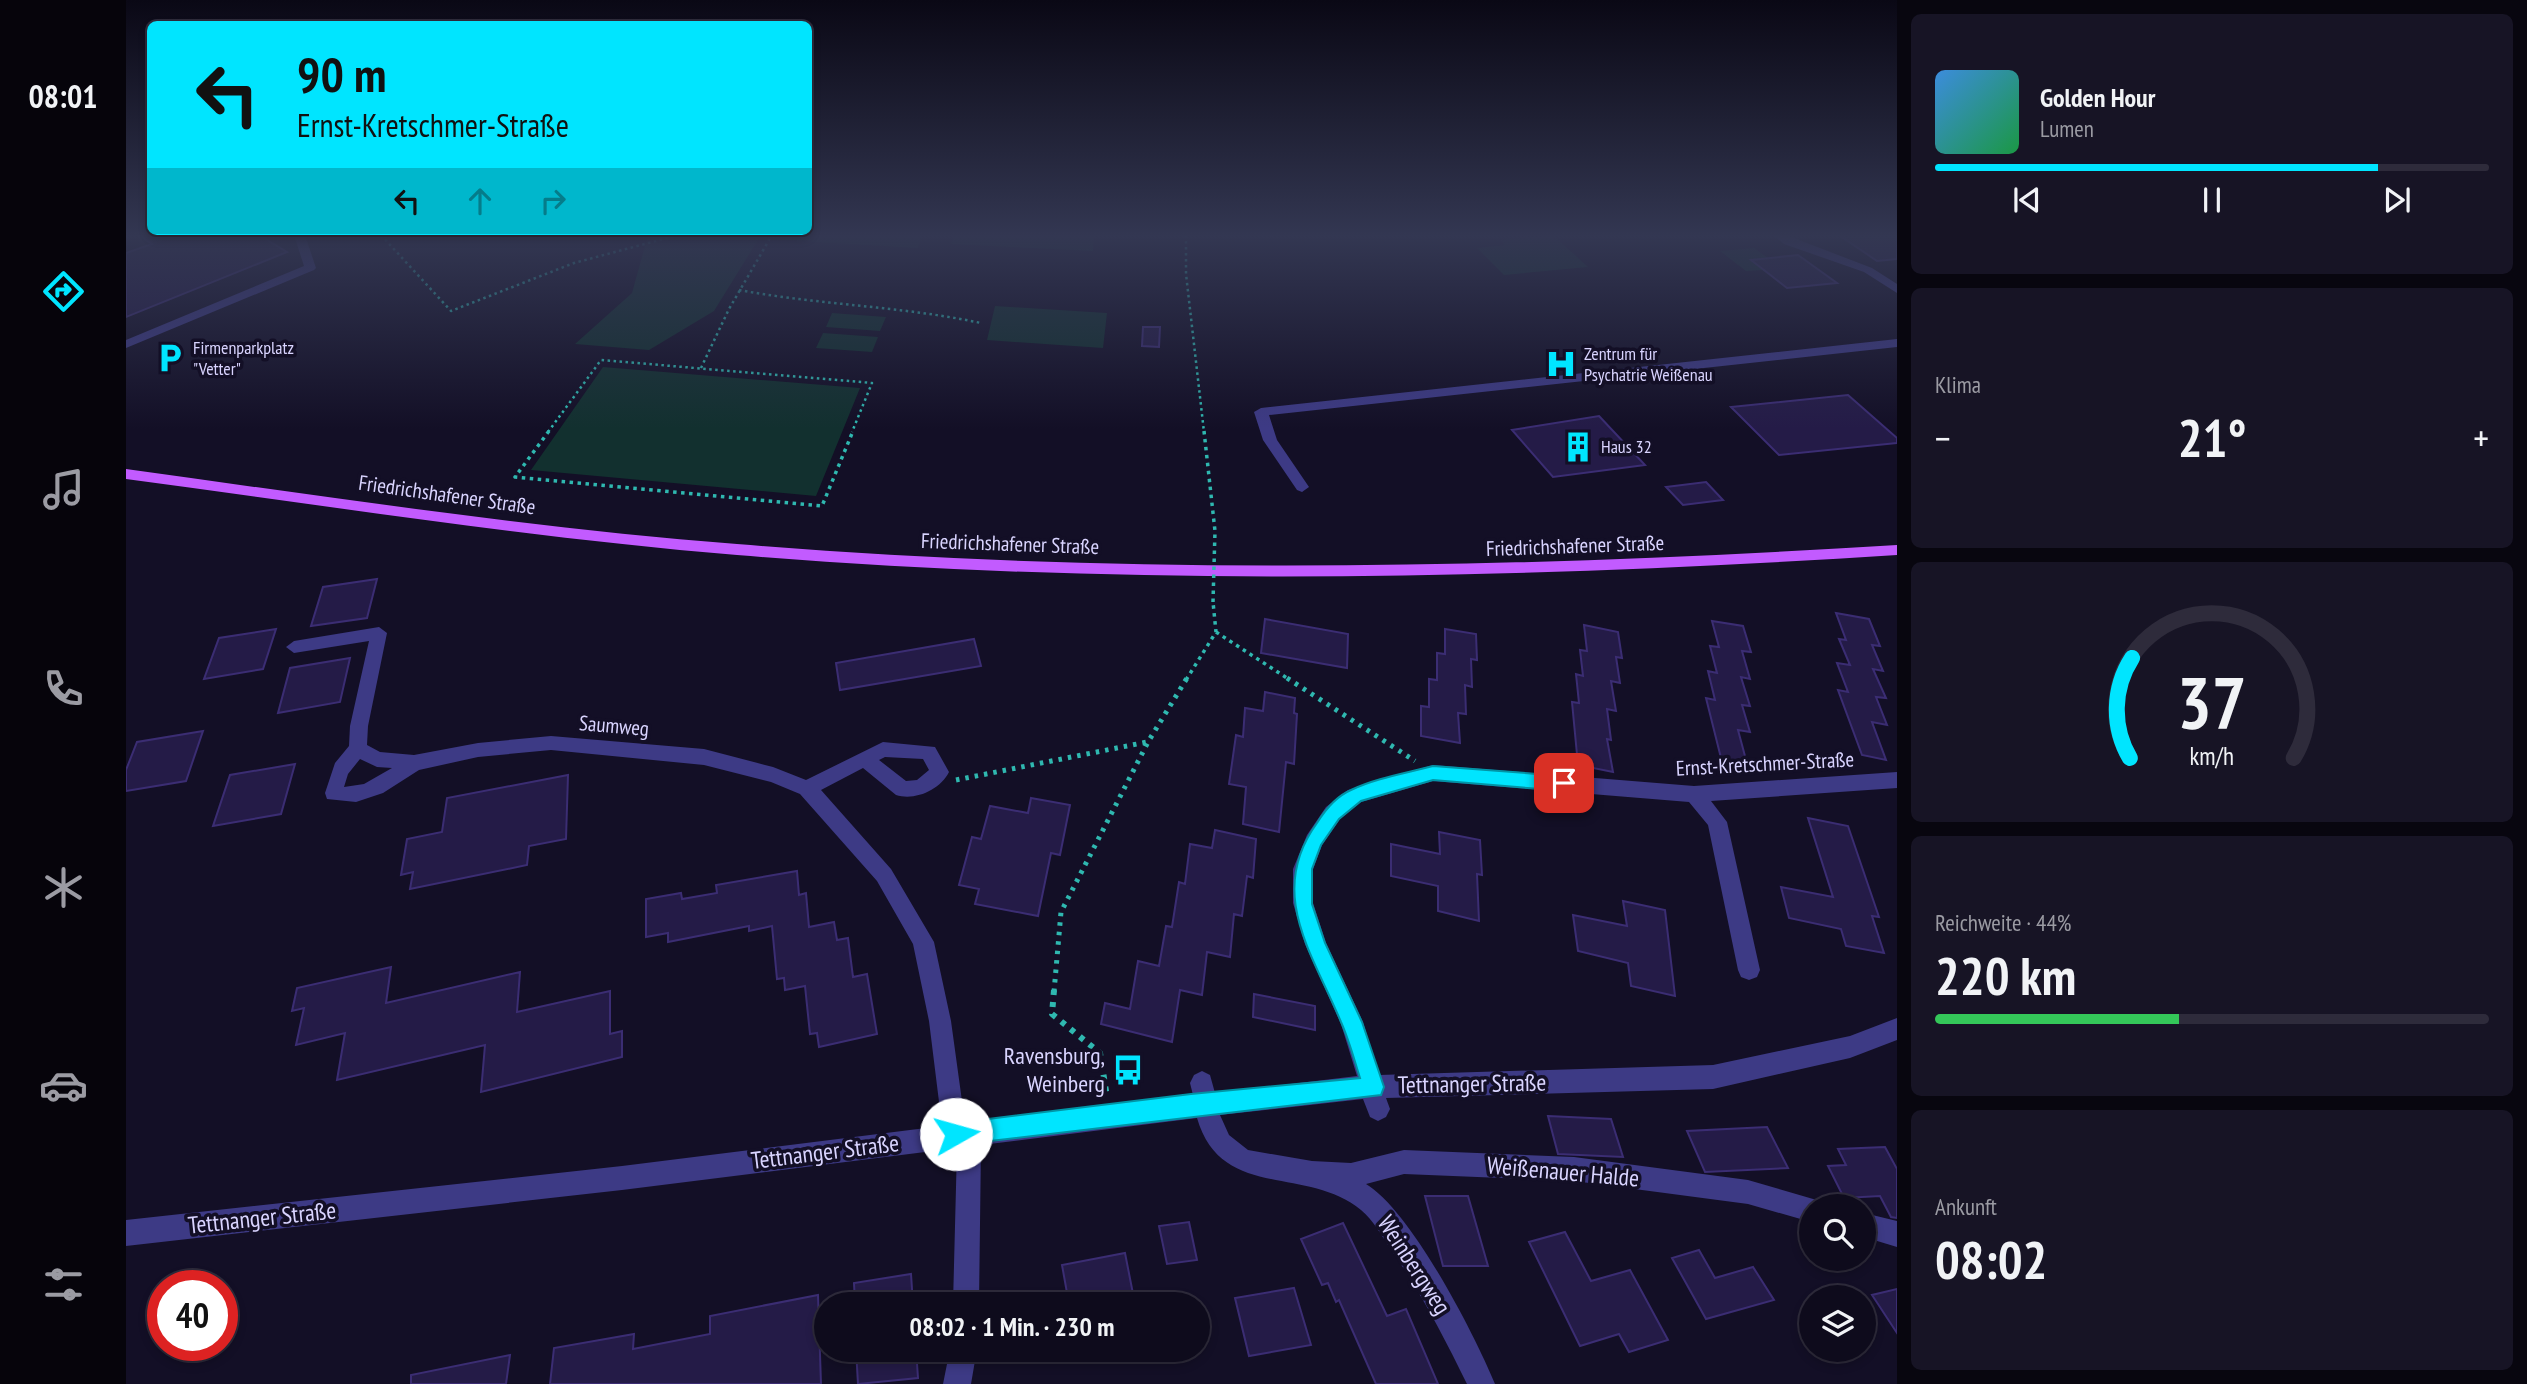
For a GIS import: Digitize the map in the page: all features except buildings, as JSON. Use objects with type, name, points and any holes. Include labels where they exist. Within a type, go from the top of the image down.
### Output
[{"type":"main road","name":"Friedrichshafener Straße","points":[[126,474],[589,536],[823,556],[1054,568],[1396,573],[1646,565],[1897,550]]},
{"type":"street","points":[[126,344],[234,300]]},
{"type":"street","points":[[1302,487],[1270,440],[1261,411],[1897,344]]},
{"type":"street","points":[[294,647],[379,634],[359,726],[358,749]]},
{"type":"street","name":"Saumweg","points":[[414,763],[394,778],[366,792],[347,797],[334,793],[335,779],[345,761],[358,749],[377,759],[414,763],[478,750],[551,743],[704,757],[773,775],[807,788],[884,875],[923,942],[962,1134],[966,1292]]},
{"type":"street","points":[[807,788],[864,758],[883,749],[929,752],[940,772],[921,787],[903,789],[864,758]]},
{"type":"street","name":"Ernst-Kretschmer-Straße","points":[[1376,1098],[1352,1022],[1316,944],[1303,904],[1303,869],[1314,841],[1333,813],[1355,796],[1433,773],[1694,794],[1897,780]]},
{"type":"street","points":[[1694,794],[1717,822],[1749,970]]},
{"type":"street","name":"Tettnanger Straße","points":[[126,1233],[622,1178],[962,1134],[1204,1093],[1376,1098],[1713,1077],[1850,1047],[1897,1029]]},
{"type":"street","name":"Weinbergweg","points":[[1204,1093],[1212,1127],[1220,1143],[1237,1158],[1267,1167],[1312,1174],[1352,1189],[1377,1207],[1408,1250],[1444,1310],[1481,1384]]},
{"type":"street","name":"Weißenauer Halde","points":[[1312,1174],[1350,1175],[1404,1161],[1574,1169],[1748,1192],[1799,1207]]},
{"type":"street","points":[[1876,1228],[1897,1234]]},
{"type":"street","points":[[957,1384],[961,1362]]},
{"type":"path","points":[[440,300],[451,312],[482,300]]},
{"type":"path","points":[[701,368],[734,300]]},
{"type":"path","points":[[794,300],[942,313],[981,323]]},
{"type":"path","points":[[1107,1093],[1100,1053],[1052,1014],[1061,912],[1148,742],[1216,632],[1213,602],[1215,531],[1189,300]]},
{"type":"path","points":[[601,360],[701,368],[872,383],[822,506],[515,477],[601,360]]},
{"type":"path","points":[[1216,632],[1433,773]]},
{"type":"path","points":[[921,787],[1148,742]]},
{"type":"green space","points":[[625,300],[721,300],[714,311],[649,350],[575,344]]},
{"type":"green space","points":[[995,306],[1107,313],[1103,348],[987,340]]},
{"type":"green space","points":[[832,313],[886,317],[880,331],[826,327]]},
{"type":"green space","points":[[823,333],[878,337],[872,352],[816,348]]},
{"type":"green space","points":[[603,367],[860,388],[816,496],[531,470]]},
{"type":"place","name":"Firmenparkplatz \"Vetter\"","points":[[170,358]]},
{"type":"place","name":"Zentrum für Psychatrie Weißenau","points":[[1561,364]]},
{"type":"place","name":"Haus 32","points":[[1578,447]]},
{"type":"place","name":"Ravensburg, Weinberg","points":[[1128,1070]]},
{"type":"route","points":[[956,1134],[1191,1105],[1373,1087],[1352,1022],[1316,944],[1303,904],[1303,869],[1314,841],[1333,813],[1355,796],[1433,773],[1564,783]]}]
